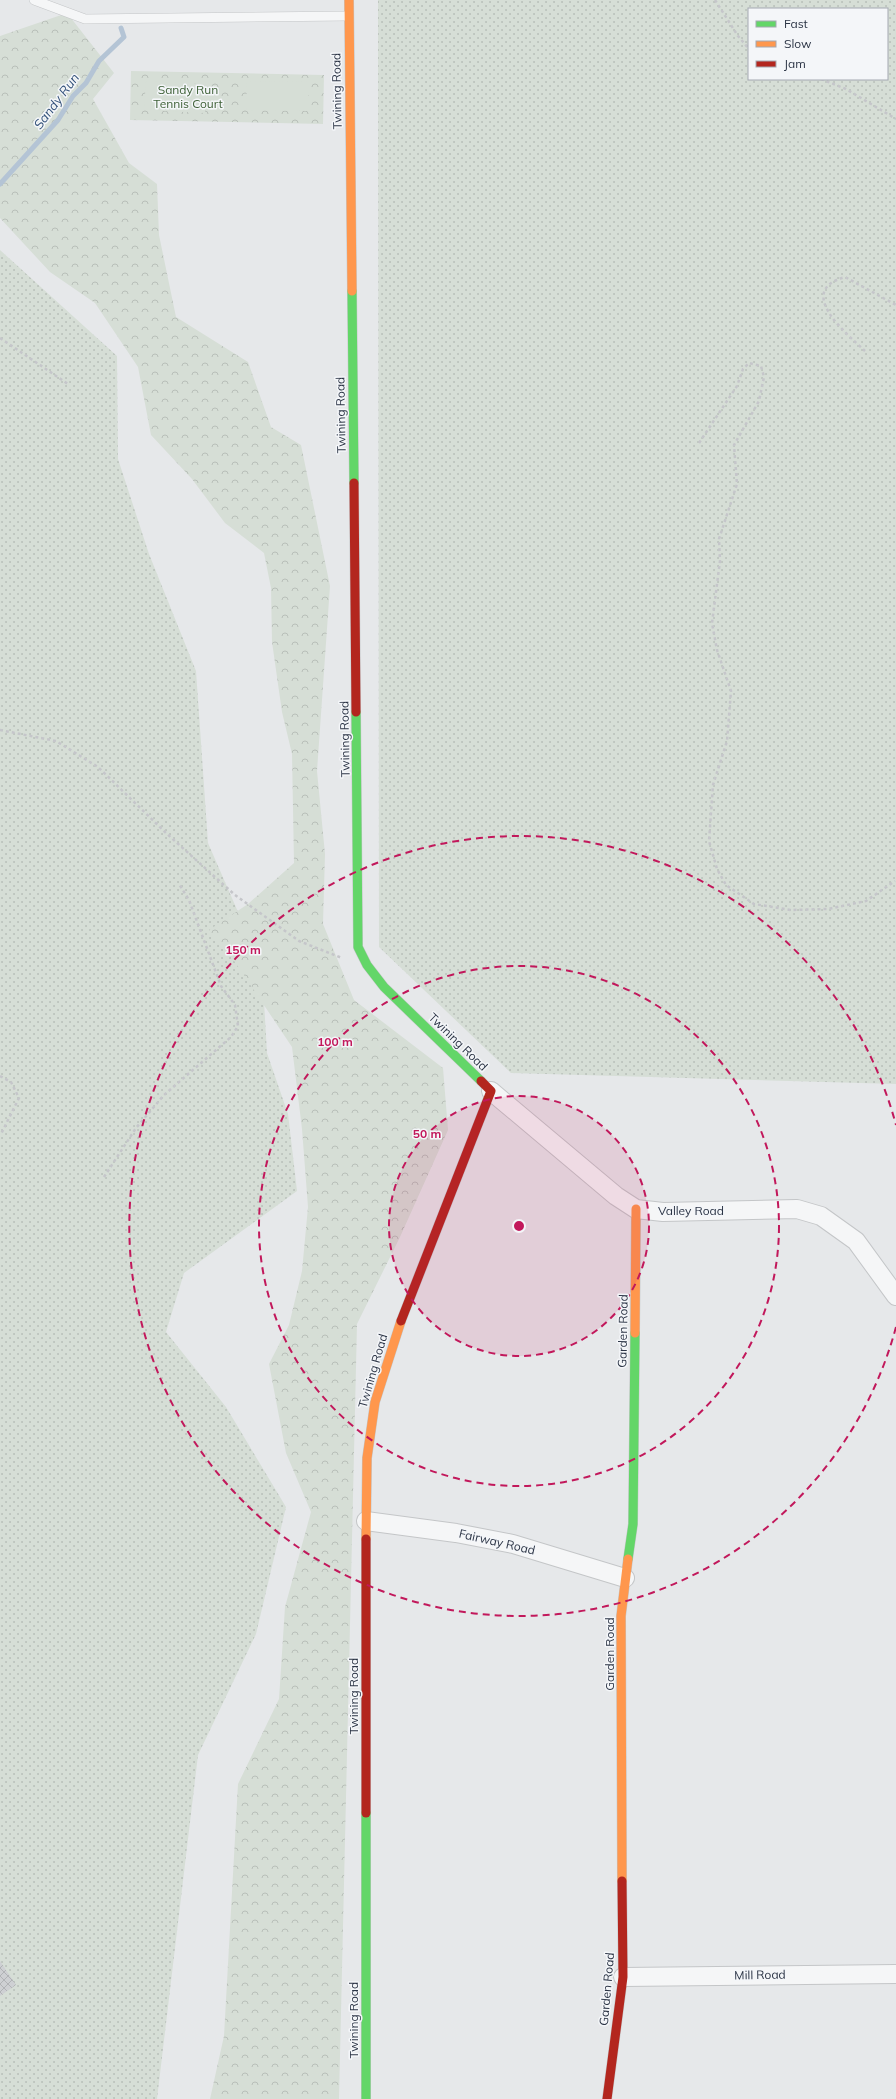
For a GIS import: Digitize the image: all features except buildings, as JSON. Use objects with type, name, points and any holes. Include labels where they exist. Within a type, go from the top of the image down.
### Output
[{"type":"street","name":"Twining Road","points":[[349,0],[358,947],[367,965],[384,987],[491,1091],[400,1323],[375,1402],[371,1422],[367,1458],[366,1521],[366,2099]]},
{"type":"street","name":"Valley Road","points":[[491,1091],[616,1196],[636,1209],[663,1212],[797,1209],[821,1216],[856,1241],[896,1296]]},
{"type":"street","name":"Garden Road","points":[[607,2099],[623,1977],[621,1616],[625,1578],[631,1549],[633,1524],[636,1209]]},
{"type":"street","name":"Fairway Road","points":[[366,1521],[456,1533],[513,1544],[625,1578]]},
{"type":"street","name":"Mill Road","points":[[623,1977],[896,1974]]},
{"type":"lane","points":[[34,0],[85,19],[348,16]]},
{"type":"path","points":[[715,0],[738,36],[748,48]]},
{"type":"path","points":[[824,80],[846,89],[896,119]]},
{"type":"path","points":[[865,351],[831,317],[823,303],[825,290],[833,280],[845,277],[896,305]]},
{"type":"path","points":[[0,338],[68,384]]},
{"type":"path","points":[[699,443],[736,386],[743,369],[749,363],[761,366],[764,377],[759,401],[734,445],[737,484],[719,539],[720,561],[712,623],[717,650],[731,691],[727,741],[713,785],[710,814],[708,841],[717,869],[726,885],[754,904],[791,910],[828,909],[866,901],[895,881]]},
{"type":"path","points":[[0,730],[56,741],[98,767],[166,833],[235,895],[299,941],[333,956],[367,965]]},
{"type":"path","points":[[104,1177],[136,1128],[164,1094],[231,1037],[238,1026],[235,1005],[221,986],[192,906],[179,884]]},
{"type":"path","points":[[0,1076],[11,1082],[19,1098],[1,1134]]},
{"type":"green space","points":[[378,0],[896,0],[896,1084],[511,1073],[379,947]]},
{"type":"green space","points":[[67,13],[114,73],[93,99],[129,163],[157,184],[159,235],[176,317],[248,362],[271,427],[301,445],[330,586],[317,771],[325,854],[323,924],[354,1000],[443,1068],[448,1130],[400,1237],[357,1324],[339,2099],[210,2099],[224,2036],[238,1784],[279,1699],[285,1607],[311,1512],[286,1453],[269,1364],[289,1325],[302,1271],[308,1207],[302,1129],[292,1047],[235,962],[209,930],[248,904],[294,863],[292,754],[282,712],[272,642],[271,588],[264,553],[225,523],[192,479],[151,435],[138,367],[95,303],[50,272],[0,218],[0,36]]},
{"type":"green space","name":"Sandy Run Tennis Court","points":[[131,71],[324,75],[323,124],[130,120]]},
{"type":"green space","points":[[146,81],[206,84],[205,113],[144,110]]},
{"type":"green space","points":[[247,81],[308,82],[308,111],[246,110]]},
{"type":"green space","points":[[0,250],[117,356],[118,459],[149,554],[196,671],[208,843],[262,967],[267,1053],[288,1114],[297,1191],[184,1273],[166,1332],[226,1407],[286,1507],[256,1634],[198,1755],[157,2099],[0,2099]]},
{"type":"waterway","name":"Sandy Run","points":[[0,184],[58,120],[73,96],[86,83],[99,61],[124,37],[121,28]]},
{"type":"traffic: fast","points":[[352,291],[354,483]]},
{"type":"traffic: fast","points":[[356,712],[358,947],[367,965],[384,987],[481,1081]]},
{"type":"traffic: fast","points":[[628,1559],[633,1524],[635,1333]]},
{"type":"traffic: fast","points":[[366,1813],[366,2099]]},
{"type":"traffic: slow","points":[[349,0],[352,291]]},
{"type":"traffic: slow","points":[[635,1333],[636,1209]]},
{"type":"traffic: slow","points":[[366,1539],[367,1458],[375,1402],[401,1321]]},
{"type":"traffic: slow","points":[[622,1881],[621,1616],[628,1559]]},
{"type":"traffic: jam","points":[[354,483],[356,712]]},
{"type":"traffic: jam","points":[[401,1321],[491,1091],[481,1081]]},
{"type":"traffic: jam","points":[[366,1539],[366,1813]]},
{"type":"traffic: jam","points":[[607,2099],[623,1977],[622,1881]]}]
